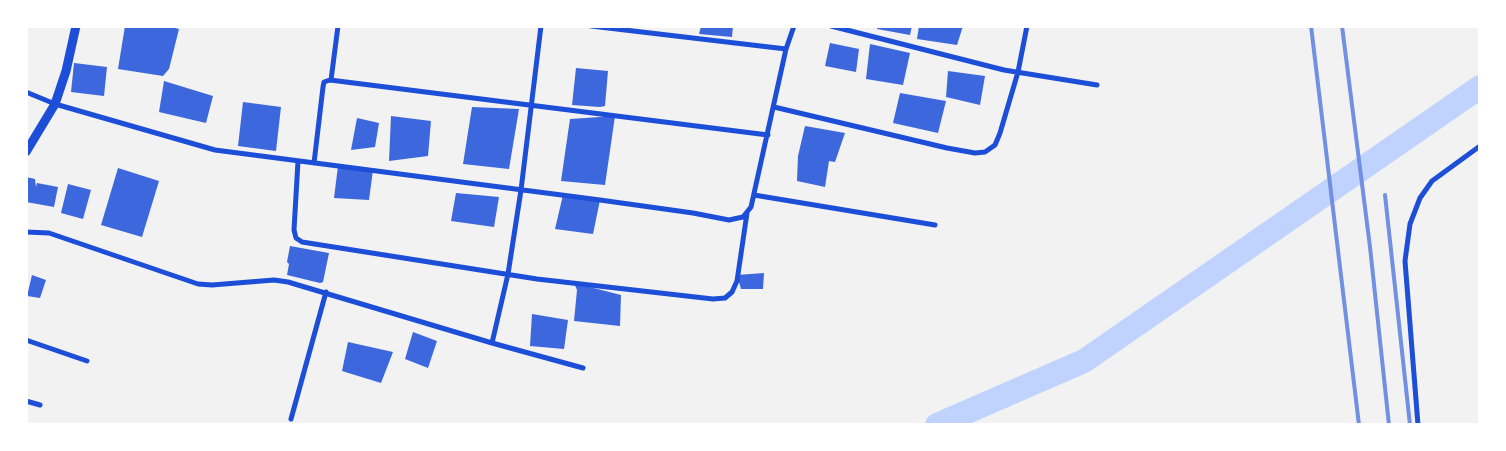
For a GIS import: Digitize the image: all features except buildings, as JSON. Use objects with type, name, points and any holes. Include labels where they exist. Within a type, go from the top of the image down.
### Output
[{"type":"street","points":[[26,152],[31,139],[55,104],[66,71],[76,26]]},
{"type":"street","points":[[331,80],[338,26]]},
{"type":"street","points":[[492,343],[508,274],[521,190],[540,26]]},
{"type":"street","points":[[591,26],[786,49]]},
{"type":"street","points":[[26,92],[55,104],[215,150],[693,213],[729,220],[743,217],[751,207],[786,49],[794,26]]},
{"type":"street","points":[[830,26],[1018,72],[1097,85]]},
{"type":"street","points":[[774,107],[947,148],[976,153],[985,152],[995,145],[1000,133],[1018,72],[1027,26]]},
{"type":"street","points":[[314,163],[323,86],[324,82],[331,80],[768,135]]},
{"type":"street","points":[[1418,425],[1405,261],[1410,224],[1420,198],[1432,180],[1480,146]]},
{"type":"street","points":[[298,161],[294,230],[296,238],[302,242],[508,274],[713,299],[725,298],[732,292],[737,281],[746,213]]},
{"type":"street","points":[[754,194],[935,225]]},
{"type":"street","points":[[26,232],[49,233],[198,284],[212,285],[274,280],[288,282],[583,368]]},
{"type":"street","points":[[290,419],[326,292]]},
{"type":"street","points":[[26,340],[88,361]]},
{"type":"street","points":[[26,401],[40,405]]},
{"type":"waterway","points":[[937,425],[1084,361],[1480,87]]},
{"type":"railway","points":[[1311,26],[1359,425]]},
{"type":"railway","points":[[1342,26],[1370,247],[1389,425]]},
{"type":"railway","points":[[1385,195],[1410,425]]}]
